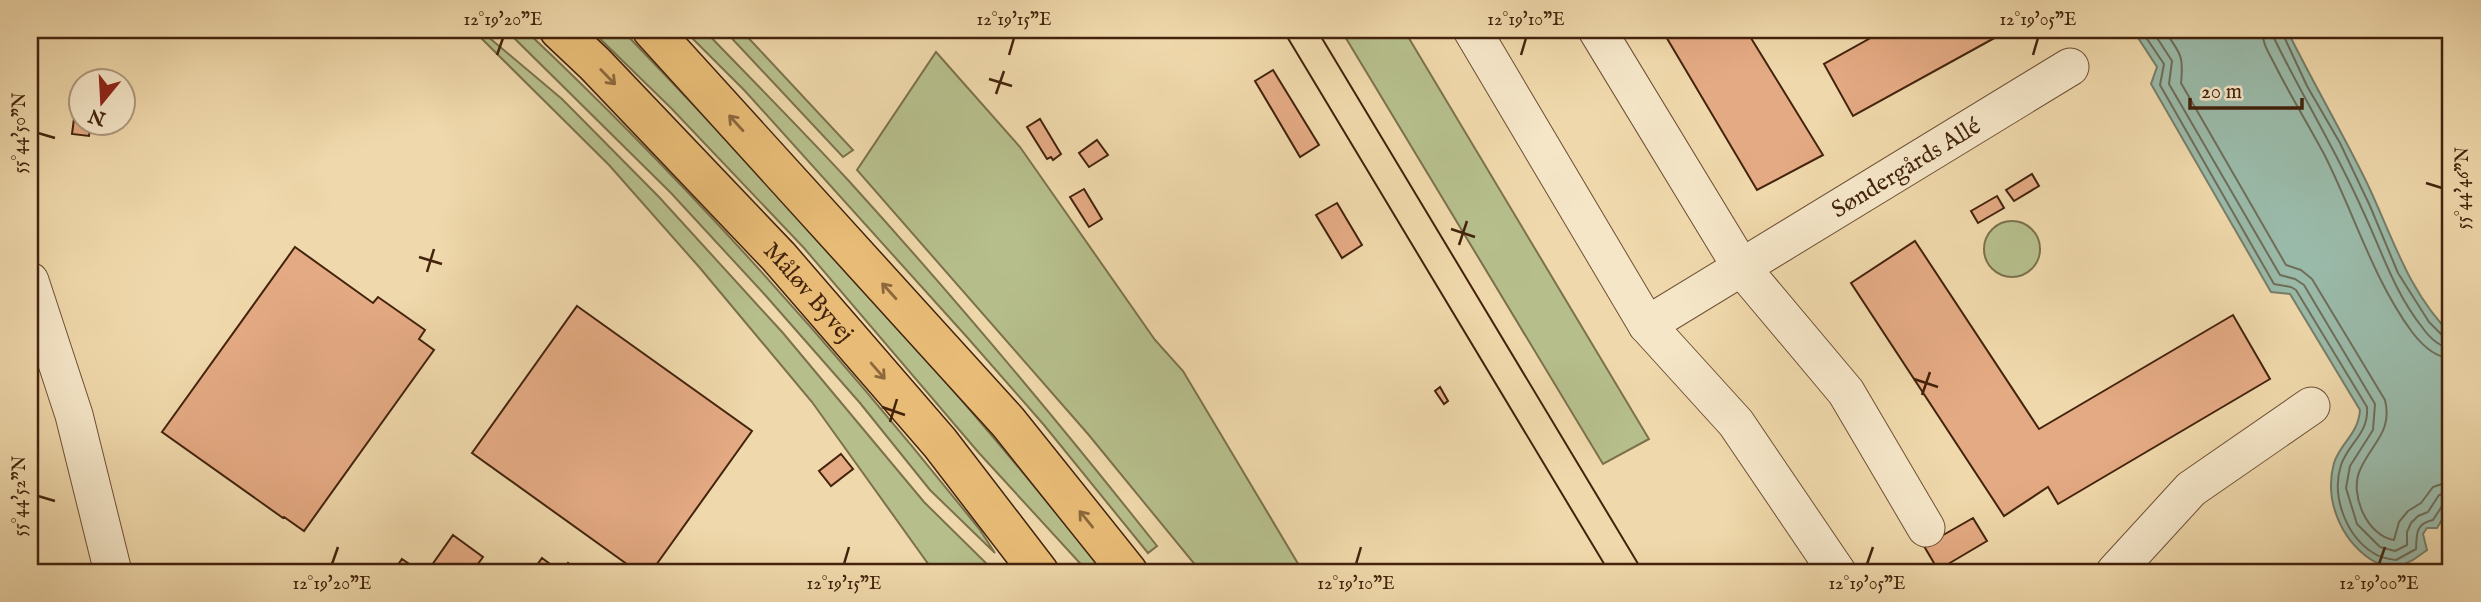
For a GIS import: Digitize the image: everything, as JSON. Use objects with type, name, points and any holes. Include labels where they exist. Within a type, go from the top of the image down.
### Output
[{"type":"main road","name":"Måløv Byvej","points":[[558,30],[595,64],[779,257],[940,443],[1039,572]]},
{"type":"main road","points":[[652,30],[1008,422],[1128,572]]},
{"type":"street","points":[[1597,30],[1741,267],[1846,391],[1926,528]]},
{"type":"street","points":[[1481,33],[1647,326],[1736,423],[1837,572]]},
{"type":"street","name":"Søndergårds Allé","points":[[1647,326],[2070,67]]},
{"type":"street","points":[[30,281],[74,415],[113,572]]},
{"type":"street","points":[[2115,572],[2191,489],[2311,406]]},
{"type":"green space","points":[[473,30],[480,30],[562,99],[659,197],[783,333],[924,502],[995,572],[934,572],[812,402],[700,268],[609,165]]},
{"type":"green space","points":[[506,30],[525,30],[646,149],[762,272],[927,464],[995,553],[930,490],[860,403],[671,193]]},
{"type":"green space","points":[[591,30],[622,30],[667,77],[890,318],[1105,572],[1088,572],[979,453],[804,248],[671,108]]},
{"type":"green space","points":[[684,30],[704,30],[848,180],[1006,360],[1157,546],[1148,553],[1044,425],[966,336],[745,91]]},
{"type":"green space","points":[[724,30],[741,30],[853,150],[843,157]]},
{"type":"green space","points":[[1341,30],[1404,30],[1649,439],[1603,464]]},
{"type":"green space","points":[[936,52],[1020,147],[1155,340],[1183,371],[1303,572],[1201,572],[1088,434],[857,170]]},
{"type":"green space","points":[[2006,221],[2018,221],[2028,225],[2036,233],[2040,249],[2036,265],[2028,273],[2018,277],[2006,277],[1996,273],[1988,265],[1984,255],[1984,243],[1988,233],[1996,225]]},
{"type":"water","points":[[2133,30],[2287,30],[2366,181],[2412,281],[2436,318],[2451,334],[2451,505],[2437,528],[2427,528],[2423,534],[2427,550],[2413,560],[2396,568],[2376,562],[2359,550],[2343,529],[2333,504],[2331,477],[2337,456],[2356,426],[2360,410],[2290,294],[2271,292],[2151,84],[2157,67]]},
{"type":"building","points":[[1662,30],[1746,30],[1823,155],[1757,190]]},
{"type":"building","points":[[1885,30],[2009,30],[1853,116],[1824,64]]},
{"type":"building","points":[[1273,70],[1319,145],[1300,157],[1255,81]]},
{"type":"building","points":[[1040,119],[1061,154],[1053,160],[1051,157],[1047,159],[1027,127]]},
{"type":"building","points":[[1097,140],[1108,155],[1089,167],[1079,153]]},
{"type":"building","points":[[2032,174],[2039,186],[2014,201],[2006,190]]},
{"type":"building","points":[[1084,189],[1102,219],[1089,227],[1070,197]]},
{"type":"building","points":[[1997,196],[2004,208],[1978,223],[1971,211]]},
{"type":"building","points":[[1337,203],[1362,245],[1342,258],[1316,215]]},
{"type":"building","points":[[1915,241],[2039,429],[2233,315],[2270,379],[2058,504],[2048,487],[2004,516],[1851,283]]},
{"type":"building","points":[[295,247],[373,303],[378,297],[425,330],[419,339],[434,350],[304,531],[162,432]]},
{"type":"building","points":[[577,306],[752,431],[651,572],[638,572],[472,453]]},
{"type":"building","points":[[1440,387],[1448,401],[1444,404],[1435,391]]},
{"type":"building","points":[[841,454],[853,469],[831,486],[819,471]]},
{"type":"building","points":[[1973,518],[1987,541],[1938,570],[1924,546]]},
{"type":"building","points":[[453,535],[483,557],[472,572],[427,572]]},
{"type":"building","points":[[542,558],[561,572],[532,572]]},
{"type":"building","points":[[402,559],[421,572],[393,572]]},
{"type":"building","points":[[568,563],[580,572],[561,572]]},
{"type":"tram line","points":[[1283,30],[1609,572]]},
{"type":"tram line","points":[[1317,30],[1643,572]]}]
